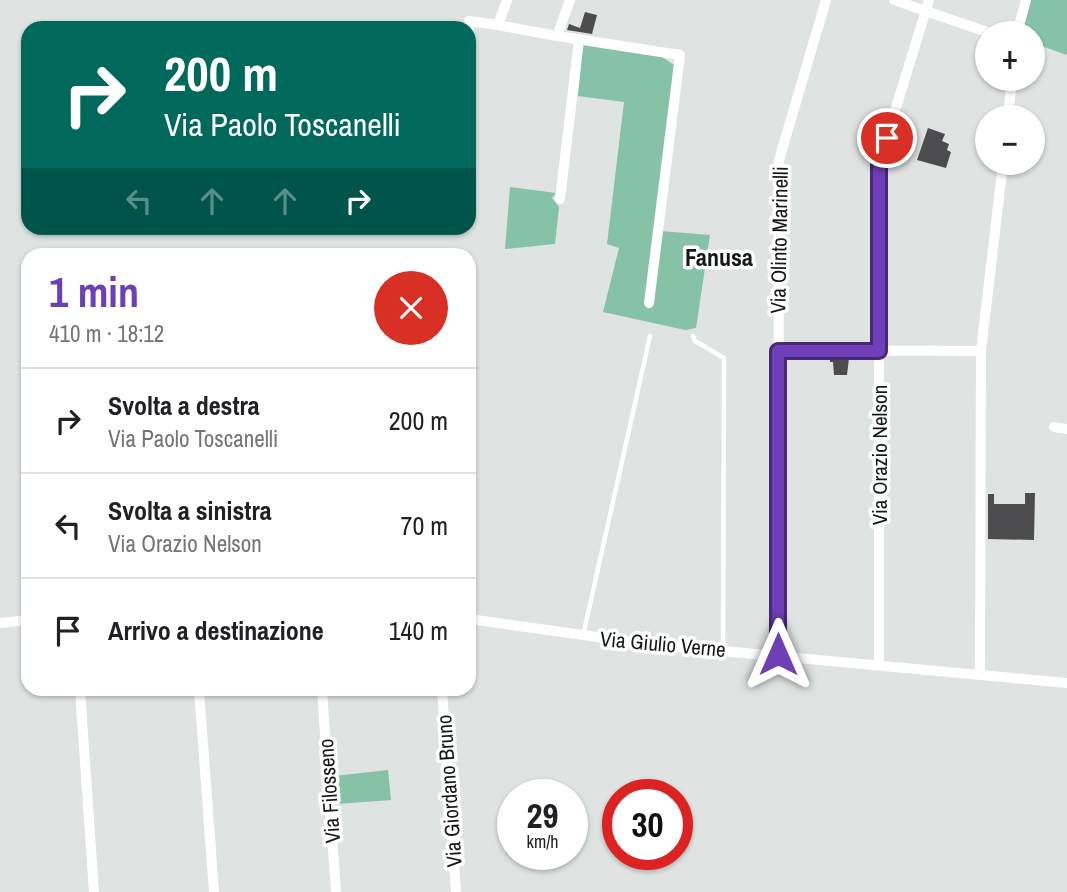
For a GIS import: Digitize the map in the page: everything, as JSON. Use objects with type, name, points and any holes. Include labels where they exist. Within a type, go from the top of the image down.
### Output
[{"type":"street","points":[[498,24],[507,0]]},
{"type":"street","points":[[557,36],[570,0]]},
{"type":"street","name":"Via Olinto Marinelli","points":[[778,654],[779,160],[826,0]]},
{"type":"street","points":[[894,0],[927,5],[975,26]]},
{"type":"street","points":[[1020,21],[1026,0]]},
{"type":"street","name":"Via Orazio Nelson","points":[[879,665],[879,163],[927,5]]},
{"type":"street","points":[[476,22],[680,55],[649,303]]},
{"type":"street","points":[[560,199],[579,40]]},
{"type":"street","points":[[980,675],[981,351],[1002,175]]},
{"type":"street","points":[[778,351],[981,351]]},
{"type":"street","points":[[1054,428],[1067,429]]},
{"type":"street","name":"Via Giulio Verne","points":[[476,620],[583,637],[1067,683]]},
{"type":"street","points":[[0,623],[21,622]]},
{"type":"street","points":[[80,696],[94,892]]},
{"type":"street","points":[[199,696],[214,892]]},
{"type":"street","name":"Via Filosseno","points":[[322,696],[336,892]]},
{"type":"street","name":"Via Giordano Bruno","points":[[442,696],[456,892]]},
{"type":"lane","points":[[693,336],[695,341],[724,358],[723,649]]},
{"type":"lane","points":[[583,637],[650,337]]},
{"type":"green space","points":[[1031,0],[1067,0],[1067,55],[1045,47],[1045,21],[1025,21]]},
{"type":"green space","points":[[583,44],[662,57],[674,65],[661,231],[710,235],[696,328],[685,330],[603,312],[619,248],[607,244],[624,102],[578,96]]},
{"type":"green space","points":[[510,187],[556,193],[552,198],[559,207],[555,244],[505,249]]},
{"type":"green space","points":[[388,770],[391,800],[337,804],[335,776]]},
{"type":"building","points":[[585,12],[597,15],[592,34],[567,30],[569,24],[580,28]]},
{"type":"building","points":[[928,128],[945,134],[942,141],[949,144],[947,150],[951,152],[946,168],[917,160]]},
{"type":"building","points":[[830,358],[849,358],[847,375],[834,375]]},
{"type":"building","points":[[1025,493],[1035,493],[1034,540],[988,539],[988,494],[994,494],[994,504],[1025,504]]},
{"type":"district","name":"Fanusa","points":[[719,257]]},
{"type":"route","points":[[778,654],[778,351],[879,351],[879,163],[887,138]]}]
